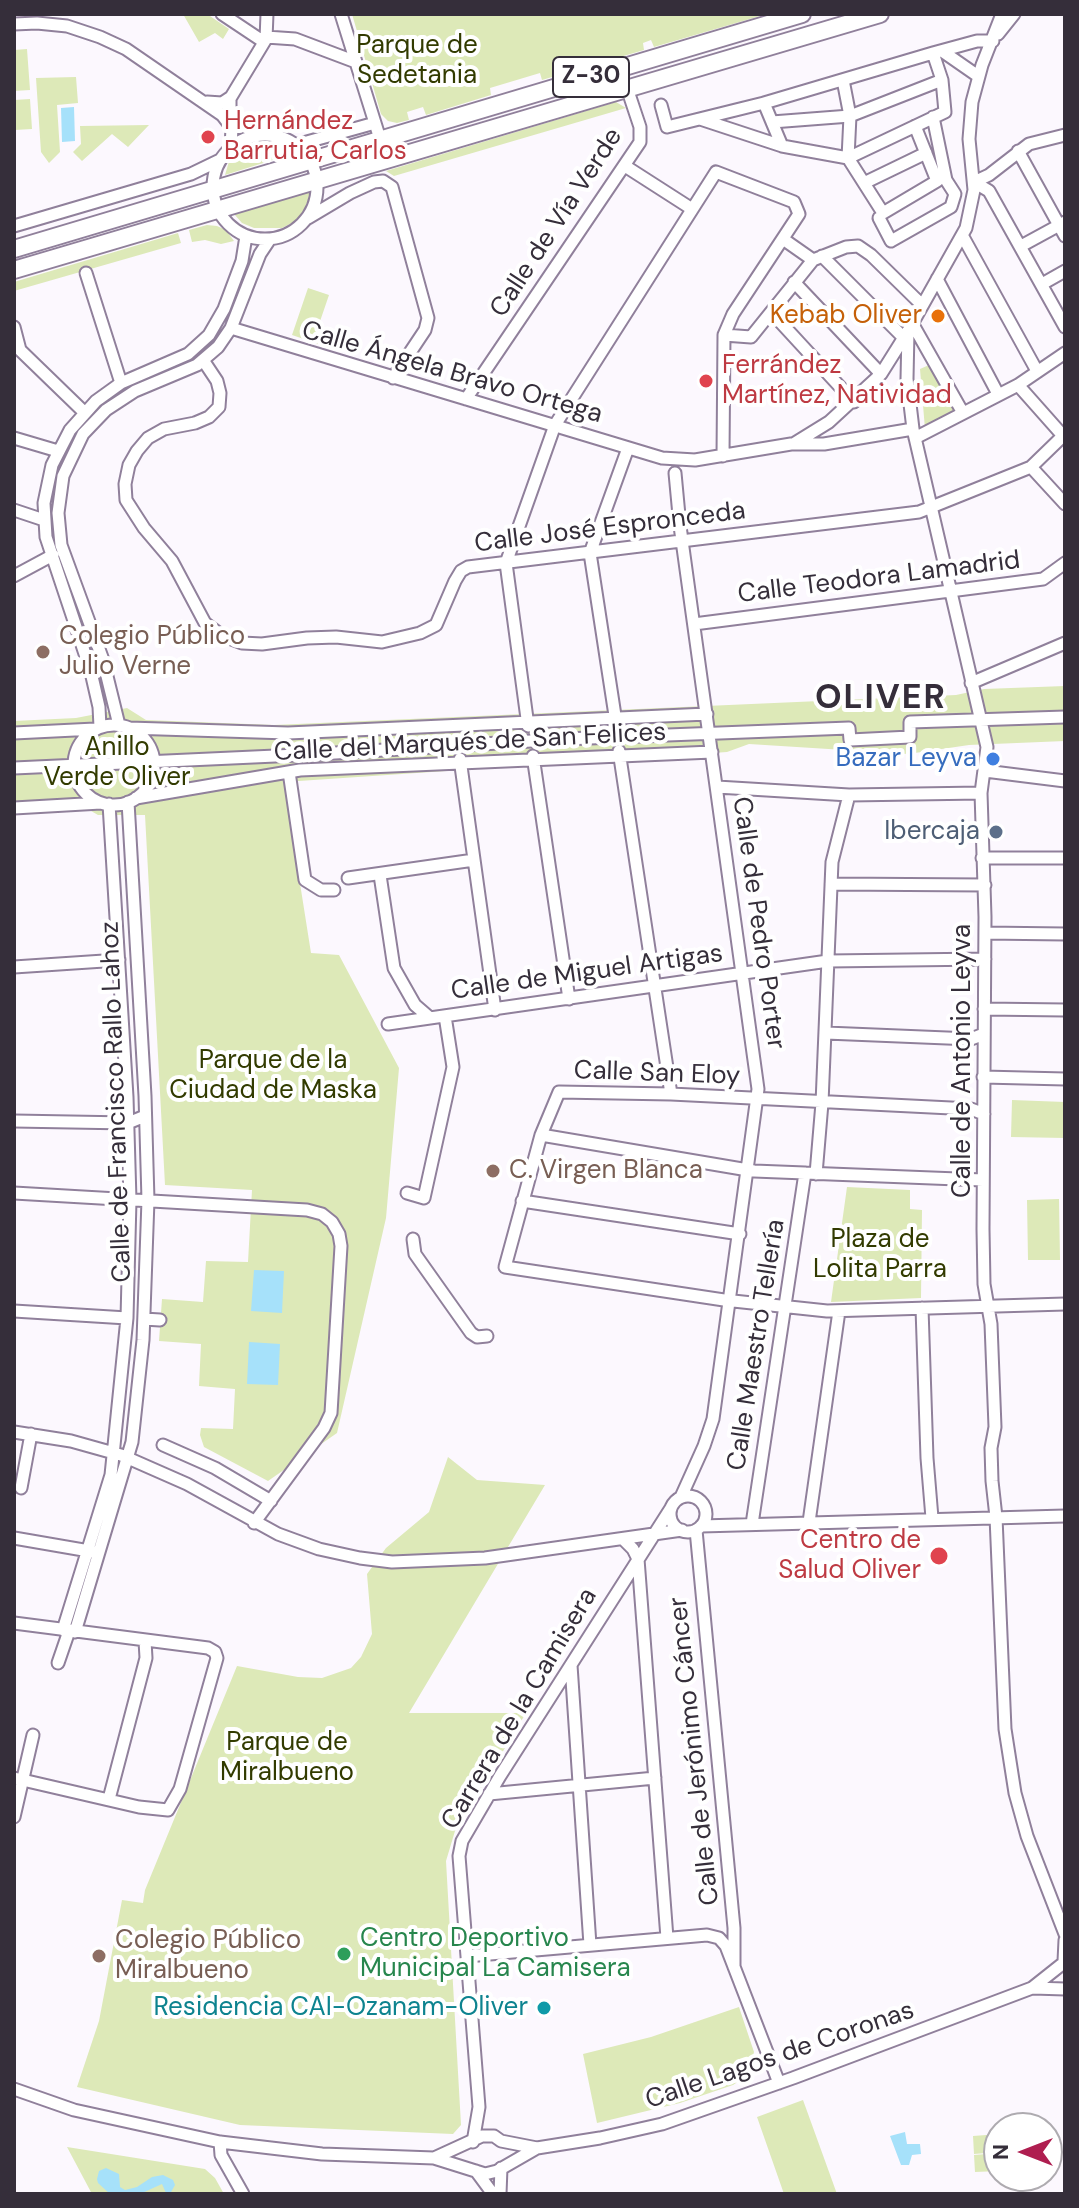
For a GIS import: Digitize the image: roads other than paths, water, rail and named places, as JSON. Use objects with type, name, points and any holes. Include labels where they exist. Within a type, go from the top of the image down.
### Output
[{"type":"highway","name":"Z-30","points":[[14,249],[309,160],[378,131],[603,74],[802,14]]},
{"type":"highway","name":"Z-30","points":[[14,270],[880,14]]},
{"type":"street","points":[[37,23],[54,14]]},
{"type":"street","points":[[63,14],[75,28]]},
{"type":"street","points":[[222,14],[265,40],[295,39],[356,62]]},
{"type":"street","points":[[267,14],[265,40],[230,99],[230,111],[237,123],[296,145],[309,160],[316,180],[317,196],[307,218]]},
{"type":"street","points":[[296,145],[378,131],[341,14]]},
{"type":"street","points":[[791,444],[819,430],[854,402],[883,371],[962,235],[972,208],[974,182],[969,128],[978,76],[1002,14]]},
{"type":"street","points":[[993,41],[1014,14]]},
{"type":"street","points":[[14,24],[37,23],[75,28],[126,49],[205,101],[230,124],[233,134],[231,147]]},
{"type":"street","points":[[661,105],[667,127],[764,103],[977,41],[993,41]]},
{"type":"street","points":[[937,52],[978,76]]},
{"type":"street","points":[[700,119],[782,146],[848,158],[945,112],[937,52]]},
{"type":"street","points":[[603,74],[627,88]]},
{"type":"street","points":[[843,80],[850,116],[848,158],[864,183],[891,241],[951,207],[955,194],[946,180],[933,117]]},
{"type":"street","points":[[772,122],[850,116],[942,80]]},
{"type":"street","name":"Calle de Vía Verde","points":[[466,399],[625,166],[641,137],[627,88]]},
{"type":"street","points":[[205,101],[222,103],[230,99]]},
{"type":"street","points":[[764,103],[782,146]]},
{"type":"street","points":[[881,216],[937,181],[915,126]]},
{"type":"street","points":[[261,134],[250,136],[231,147],[220,160],[213,178],[218,210],[226,221],[246,236],[270,239],[291,232],[307,218],[374,182],[383,181],[392,187],[428,318],[425,330],[393,378]]},
{"type":"street","points":[[974,182],[989,175],[1029,144],[1064,138]]},
{"type":"street","points":[[1018,151],[1063,227],[1021,246]]},
{"type":"street","points":[[864,183],[926,153]]},
{"type":"street","points":[[14,226],[203,169],[220,160]]},
{"type":"street","points":[[625,166],[692,209]]},
{"type":"street","points":[[190,196],[203,169]]},
{"type":"street","points":[[528,724],[506,563],[555,425],[716,172],[794,202],[799,214],[733,314],[724,335],[723,456]]},
{"type":"street","points":[[974,182],[989,191],[1065,327]]},
{"type":"street","points":[[962,235],[1037,371]]},
{"type":"street","points":[[106,804],[85,792],[79,784],[74,764],[80,744],[98,728],[99,707],[88,660],[51,558],[44,520],[47,483],[58,451],[84,412],[121,383],[188,354],[209,335],[224,309],[242,261],[246,236]]},
{"type":"street","points":[[124,727],[61,545],[59,493],[66,468],[83,434],[98,417],[124,397],[203,360],[218,347],[231,328],[260,254],[270,239]]},
{"type":"street","points":[[783,239],[817,258],[908,330],[963,413]]},
{"type":"street","points":[[724,335],[751,337],[817,258],[858,246],[922,305]]},
{"type":"street","points":[[1042,284],[1065,271]]},
{"type":"street","points":[[86,273],[121,383]]},
{"type":"street","points":[[937,279],[998,394]]},
{"type":"street","points":[[794,282],[883,371]]},
{"type":"street","points":[[772,313],[854,402]]},
{"type":"street","points":[[14,327],[20,350],[84,412]]},
{"type":"street","name":"Calle Ángela Bravo Ortega","points":[[231,328],[662,458],[685,461],[791,444],[817,445],[914,434],[1018,385],[1065,353]]},
{"type":"street","name":"Calle de Antonio Leyva","points":[[908,330],[907,379],[914,434],[987,747],[981,793],[985,885],[984,1284],[989,1307],[995,1427],[991,1448],[1002,1701],[1009,1760],[1027,1836],[1065,1937],[1059,1975],[1065,1988]]},
{"type":"street","name":"Calle José Espronceda","points":[[203,360],[217,381],[219,407],[209,417],[164,429],[148,438],[129,465],[126,500],[134,515],[172,561],[205,623],[221,635],[242,643],[336,637],[382,642],[400,639],[436,625],[461,571],[468,567],[930,509],[1031,467]]},
{"type":"street","points":[[883,371],[899,368],[907,379]]},
{"type":"street","points":[[1018,385],[1064,436],[1031,467],[1065,504]]},
{"type":"street","points":[[14,438],[58,451]]},
{"type":"street","points":[[616,720],[590,553],[628,448]]},
{"type":"street","points":[[662,458],[675,473],[685,461]]},
{"type":"street","name":"Calle de Pedro Porter","points":[[675,473],[758,1078],[758,1100]]},
{"type":"street","points":[[14,510],[44,520]]},
{"type":"street","points":[[14,576],[51,558],[61,545]]},
{"type":"street","name":"Calle Teodora Lamadrid","points":[[694,624],[1043,579],[1065,563]]},
{"type":"street","points":[[971,683],[1065,643]]},
{"type":"street","name":"Calle del Marqués de San Felices","points":[[124,727],[288,733],[707,714]]},
{"type":"street","points":[[14,768],[849,728],[850,740],[910,737],[910,722],[1065,717]]},
{"type":"street","points":[[14,733],[124,727],[145,741],[154,762],[146,788],[132,800],[14,808]]},
{"type":"street","name":"Calle del Marqués de San Felices","points":[[132,800],[289,772],[619,753],[712,752]]},
{"type":"street","points":[[619,753],[671,1094]]},
{"type":"street","points":[[533,758],[569,999]]},
{"type":"street","points":[[460,761],[495,1010]]},
{"type":"street","points":[[985,771],[1065,781]]},
{"type":"street","points":[[289,772],[305,880],[321,890],[334,890]]},
{"type":"street","points":[[717,787],[849,795],[981,793]]},
{"type":"street","name":"Calle Maestro Tellería","points":[[752,1524],[785,1305],[822,1103],[833,853],[849,795]]},
{"type":"street","name":"Calle de Francisco Rallo Lahoz","points":[[58,1663],[128,1458],[138,1397],[148,1200],[132,800]]},
{"type":"street","name":"Calle de Francisco Rallo Lahoz","points":[[94,1552],[114,1452],[127,1318],[130,1200],[119,960],[106,804]]},
{"type":"street","points":[[982,858],[1065,858]]},
{"type":"street","points":[[348,878],[474,860]]},
{"type":"street","points":[[380,875],[394,968],[415,1005],[430,1018]]},
{"type":"street","points":[[831,884],[985,885]]},
{"type":"street","points":[[985,933],[1065,934]]},
{"type":"street","name":"Calle de Miguel Artigas","points":[[388,1024],[828,961],[985,959]]},
{"type":"street","points":[[14,967],[119,960]]},
{"type":"street","points":[[984,1009],[1065,1010]]},
{"type":"street","points":[[407,1193],[424,1198],[453,1067],[445,1016]]},
{"type":"street","points":[[826,1033],[971,1039],[984,1034]]},
{"type":"street","points":[[983,1077],[1065,1079]]},
{"type":"street","name":"Calle San Eloy","points":[[730,1300],[505,1267],[541,1135],[559,1092],[671,1094],[971,1109],[984,1114]]},
{"type":"street","points":[[682,1530],[673,1522],[671,1508],[681,1497],[709,1433],[758,1100]]},
{"type":"street","points":[[14,1121],[128,1123],[145,1116]]},
{"type":"street","points":[[541,1135],[749,1169],[983,1180]]},
{"type":"street","points":[[14,1193],[313,1211],[327,1217],[339,1234],[341,1246],[331,1413],[324,1428],[254,1523]]},
{"type":"street","points":[[522,1201],[740,1234]]},
{"type":"street","points":[[413,1239],[415,1254],[471,1333],[477,1337],[487,1336]]},
{"type":"street","points":[[730,1300],[839,1311],[1065,1304]]},
{"type":"street","points":[[922,1308],[932,1518]]},
{"type":"street","points":[[14,1311],[127,1318]]},
{"type":"street","points":[[809,1522],[839,1311]]},
{"type":"street","points":[[144,1319],[160,1320]]},
{"type":"street","points":[[14,1432],[114,1452],[197,1489],[254,1523],[319,1549],[392,1562],[485,1558],[682,1530],[752,1524],[1065,1516]]},
{"type":"street","points":[[21,1488],[31,1434]]},
{"type":"street","points":[[163,1445],[215,1468],[271,1501]]},
{"type":"street","points":[[681,1497],[695,1497],[703,1504],[706,1517],[699,1528]]},
{"type":"street","name":"Carrera de la Camisera","points":[[473,2142],[479,2107],[460,1848],[489,1794],[671,1508]]},
{"type":"street","name":"Calle de Jerónimo Cáncer","points":[[699,1528],[734,1928],[734,1967]]},
{"type":"street","points":[[14,1538],[94,1552]]},
{"type":"street","points":[[624,1540],[638,1559],[667,1938]]},
{"type":"street","points":[[14,1623],[210,1649],[217,1658],[180,1789],[168,1810],[139,1807],[17,1778]]},
{"type":"street","points":[[109,1799],[146,1658],[145,1641]]},
{"type":"street","points":[[571,1664],[590,1945]]},
{"type":"street","points":[[14,1817],[17,1778],[33,1735]]},
{"type":"street","points":[[489,1794],[655,1778]]},
{"type":"street","points":[[467,1956],[707,1935],[719,1938],[726,1946],[779,2083]]},
{"type":"street","name":"Calle Lagos de Coronas","points":[[502,2167],[537,2148],[662,2124],[779,2083],[1032,1988],[1063,1962]]},
{"type":"street","name":"Calle Lagos de Coronas","points":[[1032,1988],[1065,1988]]},
{"type":"street","points":[[14,2089],[74,2110],[220,2142],[322,2154],[434,2158],[491,2173],[502,2167]]},
{"type":"street","points":[[434,2158],[488,2135],[501,2141],[506,2152],[500,2194]]},
{"type":"street","name":"Calle Lagos de Coronas","points":[[501,2141],[537,2148]]},
{"type":"street","points":[[220,2142],[221,2155],[243,2194]]},
{"type":"street","points":[[473,2142],[468,2153],[493,2194]]},
{"type":"water","points":[[74,107],[75,141],[62,142],[61,108]]},
{"type":"water","points":[[254,1270],[284,1271],[282,1313],[251,1311]]},
{"type":"water","points":[[249,1342],[280,1344],[278,1385],[247,1384]]},
{"type":"water","points":[[905,2132],[907,2144],[920,2144],[921,2154],[912,2155],[909,2165],[901,2165],[890,2136]]},
{"type":"water","points":[[106,2168],[119,2174],[120,2187],[125,2190],[163,2175],[173,2180],[175,2185],[171,2192],[166,2193],[162,2184],[140,2194],[110,2194],[97,2179],[99,2171]]},
{"type":"place","name":"Hernández Barrutia, Carlos","points":[[208,137]]},
{"type":"place","name":"Kebab Oliver","points":[[938,316]]},
{"type":"place","name":"Ferrández Martínez, Natividad","points":[[706,381]]},
{"type":"place","name":"Colegio Público Julio Verne","points":[[43,652]]},
{"type":"place","name":"Bazar Leyva","points":[[993,759]]},
{"type":"place","name":"Ibercaja","points":[[996,832]]},
{"type":"place","name":"C. Virgen Blanca","points":[[493,1171]]},
{"type":"place","name":"Centro de Salud Oliver","points":[[939,1556]]},
{"type":"place","name":"Centro Deportivo Municipal La Camisera","points":[[344,1954]]},
{"type":"place","name":"Colegio Público Miralbueno","points":[[99,1956]]},
{"type":"place","name":"Residencia CAI-Ozanam-Oliver","points":[[544,2008]]},
{"type":"district","name":"OLIVER","points":[[881,699]]},
{"type":"park label","name":"Parque de Sedetania","points":[[417,61]]},
{"type":"park label","name":"Anillo Verde Oliver","points":[[117,763]]},
{"type":"park label","name":"Parque de la Ciudad de Maska","points":[[273,1076]]},
{"type":"park label","name":"Plaza de Lolita Parra","points":[[880,1255]]},
{"type":"park label","name":"Parque de Miralbueno","points":[[287,1758]]}]
